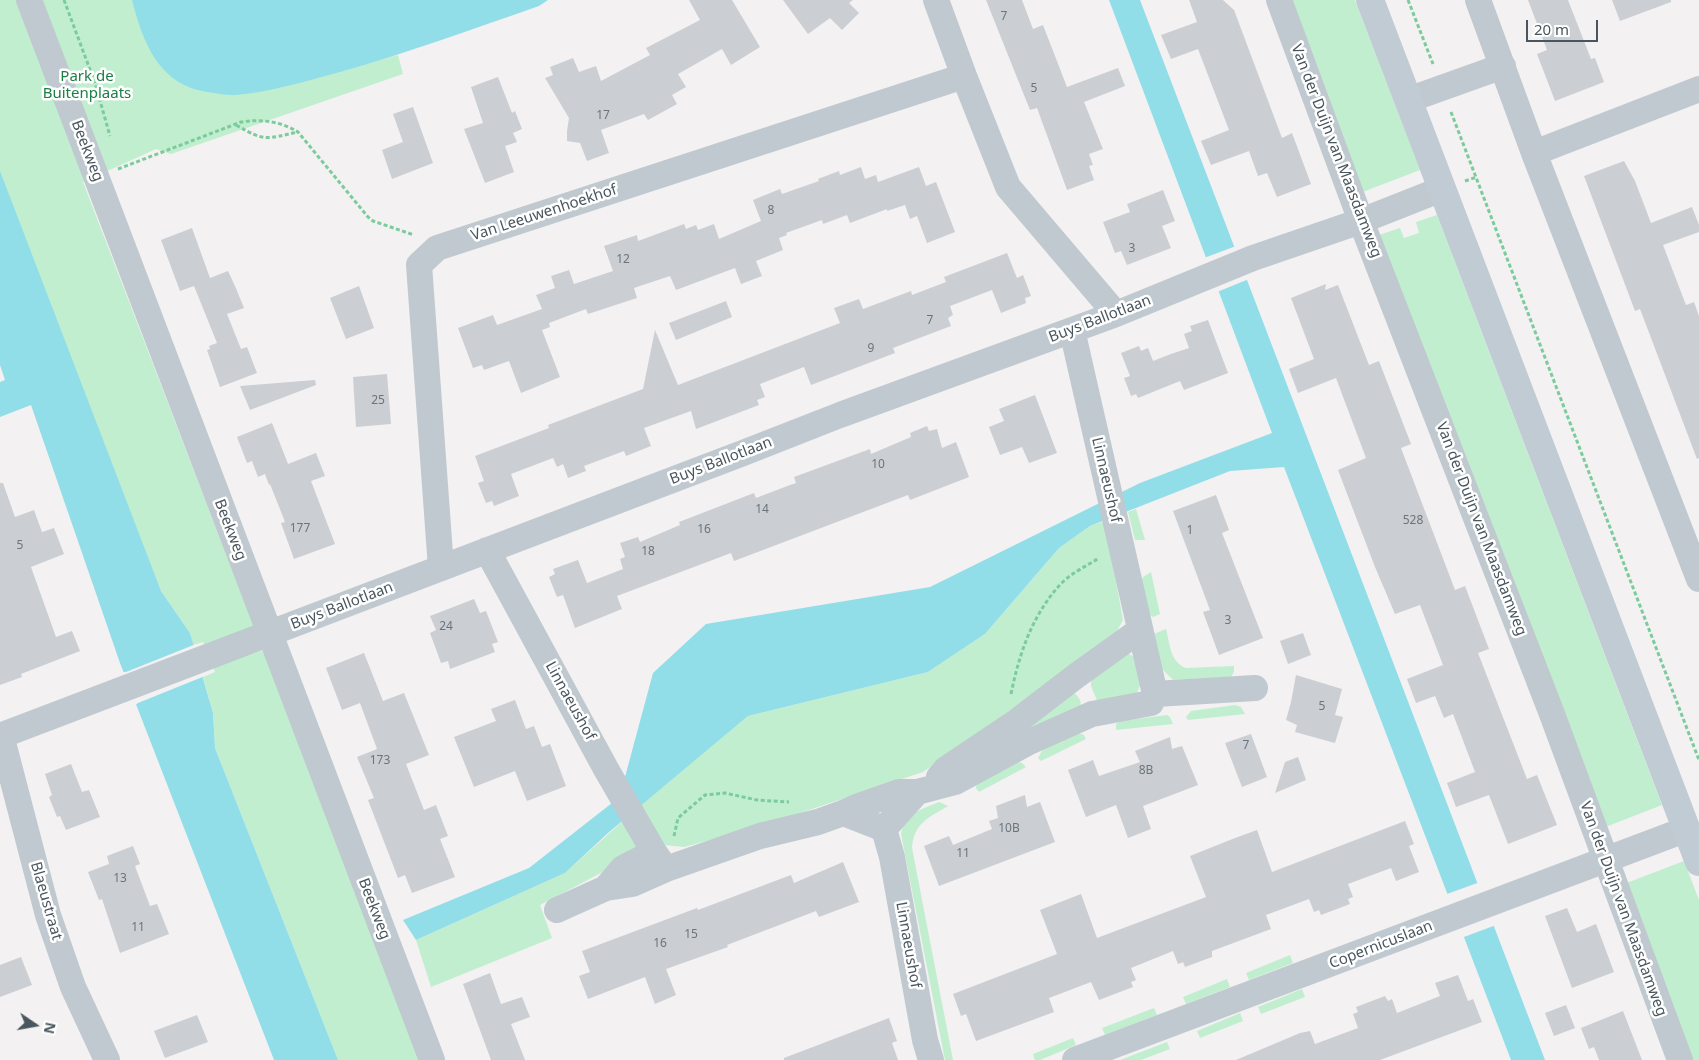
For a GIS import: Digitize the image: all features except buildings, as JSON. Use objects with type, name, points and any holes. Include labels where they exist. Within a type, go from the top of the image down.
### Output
[{"type":"street","name":"Beekweg","points":[[29,0],[432,1060]]},
{"type":"street","points":[[936,0],[1008,187],[1116,314]]},
{"type":"street","name":"Van der Duijn van Maasdamweg","points":[[1279,0],[1361,220],[1545,696],[1680,1060]]},
{"type":"street","points":[[1370,0],[1699,862]]},
{"type":"street","points":[[1478,0],[1534,152],[1699,579]]},
{"type":"street","points":[[1408,100],[1503,66]]},
{"type":"street","name":"Van Leeuwenhoekhof","points":[[441,568],[419,265],[437,248],[964,76]]},
{"type":"street","points":[[1534,152],[1699,89]]},
{"type":"street","name":"Buys Ballotlaan","points":[[1,736],[840,415],[1116,314],[1253,258],[1442,189]]},
{"type":"street","name":"Linnaeushof","points":[[1072,330],[1155,694]]},
{"type":"street","name":"Linnaeushof","points":[[487,550],[606,769],[654,851]]},
{"type":"street","points":[[558,910],[606,888],[632,884],[654,851],[760,836],[818,822],[899,792],[923,790],[955,782],[1022,733],[1076,676],[1140,630]]},
{"type":"street","points":[[1076,676],[1092,714]]},
{"type":"street","points":[[1022,733],[1092,714],[1151,703],[1155,694],[1255,688]]},
{"type":"street","name":"Blaeustraat","points":[[1,736],[48,915],[73,987],[107,1060]]},
{"type":"street","points":[[843,813],[884,829],[923,790]]},
{"type":"street","name":"Linnaeushof","points":[[884,829],[892,857],[925,1040],[931,1060]]},
{"type":"street","name":"Copernicuslaan","points":[[1075,1060],[1687,829]]},
{"type":"path","points":[[64,0],[95,83],[111,144]]},
{"type":"path","points":[[1408,0],[1699,760]]},
{"type":"path","points":[[114,164],[114,170],[235,124],[252,120],[285,124],[298,132],[368,217],[373,221],[411,233],[437,248]]},
{"type":"path","points":[[235,124],[256,136],[270,139],[298,132]]},
{"type":"path","points":[[1022,733],[1008,705],[1017,664],[1032,626],[1058,587],[1118,533]]},
{"type":"path","points":[[654,851],[678,818],[705,795],[725,793],[757,800],[791,802],[818,822]]},
{"type":"green space","name":"Park de Buitenplaats","points":[[0,0],[490,0],[317,78],[398,55],[403,74],[171,154],[156,149],[83,182],[254,627],[205,648],[203,642],[193,645],[190,633],[161,591],[0,219]]},
{"type":"green space","points":[[1287,0],[1355,0],[1420,170],[1360,193]]},
{"type":"green space","points":[[1437,215],[1662,805],[1603,828],[1376,236],[1400,228],[1404,238],[1419,233],[1416,222]]},
{"type":"green space","points":[[1136,509],[1145,540],[1135,540],[1128,512]]},
{"type":"green space","points":[[1105,521],[1123,620],[1113,638],[923,772],[761,826],[684,847],[664,845],[637,808],[748,716],[928,672],[985,634],[1059,548],[1090,526]]},
{"type":"green space","points":[[1151,572],[1160,614],[1153,617],[1149,614],[1140,583],[1143,577]]},
{"type":"green space","points":[[1166,629],[1174,657],[1181,665],[1186,668],[1234,666],[1234,672],[1231,677],[1173,680],[1162,669],[1154,634]]},
{"type":"green space","points":[[261,651],[264,652],[419,1060],[338,1060],[215,748],[213,713],[203,677],[215,672],[213,667]]},
{"type":"green space","points":[[1127,653],[1135,659],[1142,676],[1136,696],[1098,703],[1091,686],[1091,680]]},
{"type":"green space","points":[[1072,692],[1079,698],[1081,707],[1031,731],[1028,720]]},
{"type":"green space","points":[[1235,705],[1241,707],[1245,714],[1188,720],[1186,717],[1191,711]]},
{"type":"green space","points":[[1167,715],[1173,724],[1116,730],[1116,724],[1120,721]]},
{"type":"green space","points":[[1078,733],[1084,735],[1086,739],[1041,761],[1038,758],[1043,749]]},
{"type":"green space","points":[[1019,762],[1026,767],[979,792],[976,788],[977,783]]},
{"type":"green space","points":[[939,802],[948,806],[923,822],[913,840],[912,848],[953,1060],[945,1060],[901,834],[910,816]]},
{"type":"green space","points":[[624,820],[637,844],[635,855],[540,905],[552,938],[431,987],[416,940],[565,873]]},
{"type":"green space","points":[[1684,861],[1699,900],[1699,1060],[1691,1060],[1624,884]]},
{"type":"green space","points":[[1290,955],[1293,963],[1249,980],[1246,973]]},
{"type":"green space","points":[[1227,979],[1230,987],[1186,1004],[1183,997]]},
{"type":"green space","points":[[1302,989],[1305,997],[1261,1014],[1258,1007]]},
{"type":"green space","points":[[1154,1008],[1157,1015],[1105,1035],[1102,1028]]},
{"type":"green space","points":[[1240,1013],[1243,1021],[1200,1038],[1197,1031]]},
{"type":"green space","points":[[1073,1038],[1076,1045],[1040,1060],[1035,1060],[1033,1054]]},
{"type":"green space","points":[[1167,1042],[1170,1049],[1141,1060],[1120,1060]]},
{"type":"water","points":[[132,0],[548,0],[539,6],[365,65],[275,89],[232,95],[191,88],[178,82],[167,73],[158,63],[145,40]]},
{"type":"water","points":[[1109,0],[1140,0],[1545,1060],[1511,1060],[1284,467],[1230,471],[1090,526],[1059,548],[985,634],[928,672],[748,716],[608,833],[565,873],[416,940],[403,920],[529,868],[612,803],[625,777],[653,673],[706,624],[930,587],[1140,483],[1272,433]]},
{"type":"water","points":[[0,171],[161,591],[190,633],[213,713],[215,748],[338,1060],[274,1060],[120,663],[31,405],[0,417],[0,382],[5,380],[0,365]]},
{"type":"pier","points":[[1236,246],[1249,279],[1217,292],[1204,258]]},
{"type":"pier","points":[[196,644],[205,676],[134,706],[121,672],[126,672]]},
{"type":"pier","points":[[1480,882],[1496,925],[1462,939],[1444,893],[1447,894]]}]
